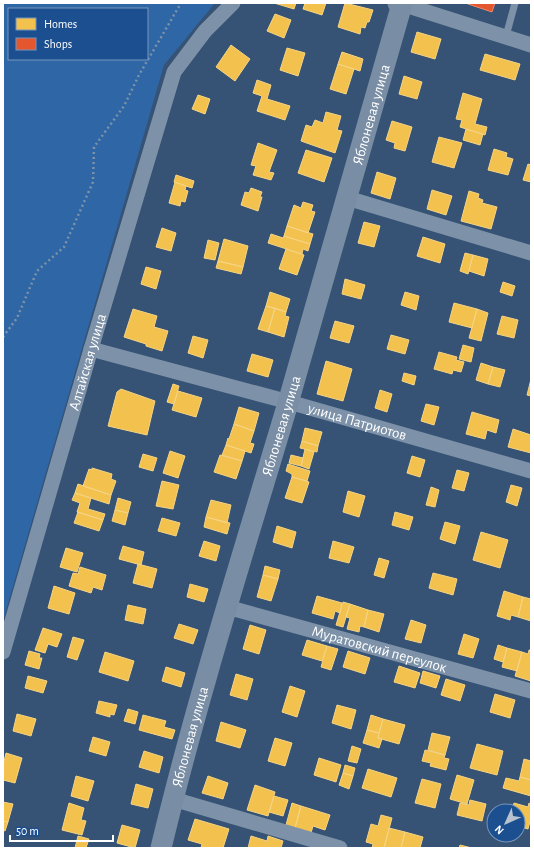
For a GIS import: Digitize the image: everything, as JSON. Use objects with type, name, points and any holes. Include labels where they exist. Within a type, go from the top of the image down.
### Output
[{"type":"street","name":"Алтайская улица","points":[[3,652],[91,349],[174,72],[205,31],[233,3]]},
{"type":"street","points":[[400,4],[531,45]]},
{"type":"street","name":"Яблоневая улица","points":[[161,848],[173,799],[227,607],[289,402],[400,4]]},
{"type":"street","points":[[347,198],[531,253]]},
{"type":"street","name":"улица Патриотов","points":[[91,349],[289,402],[531,471]]},
{"type":"street","name":"Муратовский переулок","points":[[227,607],[531,691]]},
{"type":"street","points":[[173,799],[340,848]]},
{"type":"lane","points":[[506,36],[515,3]]},
{"type":"path","points":[[148,59],[181,3]]},
{"type":"path","points":[[3,337],[17,318],[37,271],[64,247],[93,182],[94,147],[124,106],[147,60]]},
{"type":"shaded area","points":[[3,3],[215,3],[164,65],[3,621]]},
{"type":"building: Homes","points":[[274,3],[296,3],[294,9]]},
{"type":"building: Homes","points":[[305,3],[326,3],[322,15],[303,9]]},
{"type":"building: Homes","points":[[345,3],[373,10],[369,22],[367,22],[365,28],[361,27],[360,34],[338,27]]},
{"type":"building: Homes","points":[[275,14],[291,20],[284,38],[267,31]]},
{"type":"building: Homes","points":[[417,32],[441,39],[435,59],[411,52]]},
{"type":"building: Homes","points":[[231,45],[250,59],[235,81],[216,67]]},
{"type":"building: Homes","points":[[287,48],[305,53],[298,76],[280,70]]},
{"type":"building: Homes","points":[[342,52],[363,59],[360,71],[338,64]]},
{"type":"building: Homes","points":[[485,54],[520,64],[515,80],[480,70]]},
{"type":"building: Homes","points":[[338,64],[354,69],[346,94],[330,89]]},
{"type":"building: Homes","points":[[404,76],[422,82],[417,99],[399,94]]},
{"type":"building: Homes","points":[[257,80],[271,85],[267,99],[290,106],[285,120],[257,111],[262,96],[253,93]]},
{"type":"building: Homes","points":[[463,93],[482,99],[475,124],[487,127],[485,135],[460,127],[462,120],[456,119]]},
{"type":"building: Homes","points":[[198,95],[210,99],[205,114],[192,109]]},
{"type":"building: Homes","points":[[326,112],[341,116],[337,130],[342,131],[335,153],[301,141],[306,125],[312,127],[315,120],[323,123]]},
{"type":"building: Homes","points":[[392,121],[412,127],[405,151],[394,148],[395,143],[386,140]]},
{"type":"building: Homes","points":[[466,129],[483,134],[480,145],[463,140]]},
{"type":"building: Homes","points":[[439,137],[462,143],[454,168],[432,162]]},
{"type":"building: Homes","points":[[258,143],[277,150],[269,172],[274,173],[271,180],[253,175],[256,166],[251,165]]},
{"type":"building: Homes","points":[[494,149],[507,153],[506,157],[513,159],[508,175],[488,170]]},
{"type":"building: Homes","points":[[306,150],[332,158],[324,182],[298,173]]},
{"type":"building: Homes","points":[[528,164],[531,165],[531,182],[523,180]]},
{"type":"building: Homes","points":[[377,172],[396,178],[390,199],[371,193]]},
{"type":"building: Homes","points":[[176,175],[194,181],[192,188],[174,182]]},
{"type":"building: Homes","points":[[175,182],[186,186],[185,190],[188,191],[185,202],[181,201],[180,206],[169,203]]},
{"type":"building: Homes","points":[[251,188],[262,192],[258,211],[241,205],[245,192],[249,193]]},
{"type":"building: Homes","points":[[432,190],[452,196],[446,215],[427,209]]},
{"type":"building: Homes","points":[[469,191],[479,194],[478,198],[483,200],[482,203],[497,207],[491,229],[461,221]]},
{"type":"building: Homes","points":[[303,202],[313,205],[311,211],[315,212],[308,233],[287,226],[294,205],[301,208]]},
{"type":"building: Homes","points":[[364,222],[380,226],[374,247],[358,243]]},
{"type":"building: Homes","points":[[287,226],[313,234],[310,244],[284,236]]},
{"type":"building: Homes","points":[[162,228],[176,233],[171,251],[156,247]]},
{"type":"building: Homes","points":[[271,234],[283,238],[284,236],[310,244],[308,251],[303,249],[302,254],[268,243]]},
{"type":"building: Homes","points":[[423,237],[445,244],[440,263],[417,256]]},
{"type":"building: Homes","points":[[224,239],[248,246],[243,267],[218,261]]},
{"type":"building: Homes","points":[[208,240],[219,243],[215,260],[204,258]]},
{"type":"building: Homes","points":[[286,249],[304,255],[297,275],[279,269]]},
{"type":"building: Homes","points":[[465,253],[473,255],[468,274],[460,271]]},
{"type":"building: Homes","points":[[473,255],[488,259],[484,276],[469,271]]},
{"type":"building: Homes","points":[[218,261],[243,267],[241,274],[216,268]]},
{"type":"building: Homes","points":[[146,267],[161,271],[156,289],[141,284]]},
{"type":"building: Homes","points":[[345,279],[365,285],[361,299],[342,294]]},
{"type":"building: Homes","points":[[503,282],[515,286],[512,296],[500,292]]},
{"type":"building: Homes","points":[[270,292],[290,299],[286,312],[266,306]]},
{"type":"building: Homes","points":[[405,292],[419,296],[416,310],[401,305]]},
{"type":"building: Homes","points":[[454,303],[477,309],[472,328],[449,322]]},
{"type":"building: Homes","points":[[266,306],[275,308],[268,332],[258,329]]},
{"type":"building: Homes","points":[[275,308],[286,312],[285,316],[289,317],[284,337],[268,332]]},
{"type":"building: Homes","points":[[133,309],[157,316],[154,327],[168,331],[162,351],[124,337]]},
{"type":"building: Homes","points":[[477,309],[488,313],[481,341],[469,338]]},
{"type":"building: Homes","points":[[502,316],[518,320],[514,338],[497,334]]},
{"type":"building: Homes","points":[[335,321],[354,326],[349,343],[330,338]]},
{"type":"building: Homes","points":[[391,335],[409,340],[405,354],[387,349]]},
{"type":"building: Homes","points":[[193,336],[208,340],[203,358],[188,353]]},
{"type":"building: Homes","points":[[463,345],[474,348],[471,362],[459,359]]},
{"type":"building: Homes","points":[[439,352],[457,357],[456,360],[464,362],[461,372],[453,370],[452,374],[434,369]]},
{"type":"building: Homes","points":[[252,354],[273,360],[268,377],[247,371]]},
{"type":"building: Homes","points":[[326,361],[352,369],[343,401],[317,394]]},
{"type":"building: Homes","points":[[481,363],[493,367],[488,384],[476,380]]},
{"type":"building: Homes","points":[[493,367],[505,370],[500,387],[488,384]]},
{"type":"building: Homes","points":[[404,373],[416,376],[414,385],[402,381]]},
{"type":"building: Homes","points":[[531,379],[531,396],[527,395]]},
{"type":"building: Homes","points":[[173,384],[179,386],[174,404],[167,402]]},
{"type":"building: Homes","points":[[121,389],[155,401],[147,435],[108,426],[117,392]]},
{"type":"building: Homes","points":[[380,390],[392,394],[387,412],[375,408]]},
{"type":"building: Homes","points":[[178,391],[202,398],[196,417],[172,410]]},
{"type":"building: Homes","points":[[426,404],[439,407],[434,425],[421,421]]},
{"type":"building: Homes","points":[[239,407],[259,413],[254,431],[234,424]]},
{"type":"building: Homes","points":[[472,412],[499,420],[496,433],[487,430],[485,439],[466,434]]},
{"type":"building: Homes","points":[[234,424],[254,431],[250,443],[254,444],[251,453],[226,445]]},
{"type":"building: Homes","points":[[305,428],[322,432],[318,446],[302,441]]},
{"type":"building: Homes","points":[[513,429],[531,435],[531,453],[508,447]]},
{"type":"building: Homes","points":[[302,441],[318,446],[317,452],[300,448]]},
{"type":"building: Homes","points":[[226,445],[245,451],[242,461],[222,455]]},
{"type":"building: Homes","points":[[305,449],[314,452],[309,469],[301,466]]},
{"type":"building: Homes","points":[[170,451],[185,456],[178,478],[163,473]]},
{"type":"building: Homes","points":[[143,454],[157,458],[153,471],[139,467]]},
{"type":"building: Homes","points":[[220,455],[242,461],[236,479],[214,472]]},
{"type":"building: Homes","points":[[291,455],[303,458],[301,466],[289,463]]},
{"type":"building: Homes","points":[[412,456],[425,460],[420,477],[407,473]]},
{"type":"building: Homes","points":[[288,464],[310,471],[307,481],[292,477],[292,474],[286,471]]},
{"type":"building: Homes","points":[[92,468],[112,474],[111,479],[116,481],[111,495],[83,486],[89,469],[92,470]]},
{"type":"building: Homes","points":[[457,470],[469,473],[464,491],[452,488]]},
{"type":"building: Homes","points":[[292,477],[309,482],[302,503],[285,498]]},
{"type":"building: Homes","points":[[162,481],[179,485],[173,509],[156,506]]},
{"type":"building: Homes","points":[[78,484],[111,495],[109,504],[75,493]]},
{"type":"building: Homes","points":[[511,485],[522,488],[517,506],[506,502]]},
{"type":"building: Homes","points":[[431,487],[439,490],[435,507],[426,505]]},
{"type":"building: Homes","points":[[348,491],[365,496],[359,517],[343,512]]},
{"type":"building: Homes","points":[[75,493],[91,498],[88,509],[105,514],[103,520],[77,512],[80,503],[72,500]]},
{"type":"building: Homes","points":[[118,498],[131,502],[128,513],[115,510]]},
{"type":"building: Homes","points":[[211,500],[231,505],[227,523],[206,517]]},
{"type":"building: Homes","points":[[115,510],[128,513],[125,525],[112,521]]},
{"type":"building: Homes","points":[[78,512],[103,520],[99,531],[74,523]]},
{"type":"building: Homes","points":[[395,512],[413,517],[409,530],[392,525]]},
{"type":"building: Homes","points":[[206,517],[230,523],[227,534],[204,527]]},
{"type":"building: Homes","points":[[162,518],[180,523],[176,536],[158,531]]},
{"type":"building: Homes","points":[[445,522],[460,526],[455,544],[440,539]]},
{"type":"building: Homes","points":[[277,526],[296,532],[292,548],[273,542]]},
{"type":"building: Homes","points":[[481,532],[508,540],[500,568],[473,560]]},
{"type":"building: Homes","points":[[204,541],[220,546],[216,561],[199,556]]},
{"type":"building: Homes","points":[[333,541],[354,547],[349,563],[329,558]]},
{"type":"building: Homes","points":[[123,546],[144,552],[141,565],[119,559]]},
{"type":"building: Homes","points":[[66,548],[83,553],[77,572],[60,567]]},
{"type":"building: Homes","points":[[379,558],[389,561],[384,578],[374,575]]},
{"type":"building: Homes","points":[[138,564],[157,569],[152,588],[133,583]]},
{"type":"building: Homes","points":[[265,566],[280,570],[278,579],[263,575]]},
{"type":"building: Homes","points":[[80,567],[106,575],[102,590],[93,587],[91,593],[69,586],[73,573],[78,574]]},
{"type":"building: Homes","points":[[433,573],[457,579],[453,595],[429,588]]},
{"type":"building: Homes","points":[[263,575],[278,579],[271,601],[257,597]]},
{"type":"building: Homes","points":[[190,584],[208,589],[204,602],[187,597]]},
{"type":"building: Homes","points":[[54,586],[75,593],[69,614],[48,608]]},
{"type":"building: Homes","points":[[504,591],[523,597],[518,617],[511,615],[510,620],[497,616]]},
{"type":"building: Homes","points":[[317,596],[342,603],[340,613],[335,611],[333,619],[312,613]]},
{"type":"building: Homes","points":[[523,597],[531,599],[531,621],[518,617]]},
{"type":"building: Homes","points":[[343,602],[350,604],[343,627],[336,625]]},
{"type":"building: Homes","points":[[350,604],[368,610],[364,627],[360,626],[359,632],[347,629],[350,618],[346,617]]},
{"type":"building: Homes","points":[[128,605],[146,609],[143,624],[125,620]]},
{"type":"building: Homes","points":[[368,610],[384,614],[379,632],[364,627]]},
{"type":"building: Homes","points":[[411,620],[426,625],[421,643],[405,639]]},
{"type":"building: Homes","points":[[179,624],[198,630],[193,644],[174,638]]},
{"type":"building: Homes","points":[[250,625],[266,630],[259,654],[243,649]]},
{"type":"building: Homes","points":[[43,628],[62,634],[57,647],[48,644],[45,653],[35,650]]},
{"type":"building: Homes","points":[[464,634],[479,639],[473,658],[458,654]]},
{"type":"building: Homes","points":[[73,637],[84,640],[77,660],[67,657]]},
{"type":"building: Homes","points":[[307,640],[327,646],[322,661],[302,655]]},
{"type":"building: Homes","points":[[498,645],[507,648],[503,662],[494,659]]},
{"type":"building: Homes","points":[[327,646],[338,649],[331,670],[321,667]]},
{"type":"building: Homes","points":[[507,648],[522,652],[517,671],[502,667]]},
{"type":"building: Homes","points":[[529,650],[531,650],[531,681],[515,676],[522,652],[528,654]]},
{"type":"building: Homes","points":[[29,651],[40,654],[39,658],[42,658],[39,669],[25,665]]},
{"type":"building: Homes","points":[[348,651],[370,658],[365,674],[343,667]]},
{"type":"building: Homes","points":[[105,652],[134,661],[128,681],[99,672]]},
{"type":"building: Homes","points":[[399,666],[420,673],[415,688],[394,682]]},
{"type":"building: Homes","points":[[166,667],[185,673],[181,687],[162,681]]},
{"type":"building: Homes","points":[[423,671],[440,676],[436,688],[420,683]]},
{"type":"building: Homes","points":[[236,674],[253,679],[247,700],[230,695]]},
{"type":"building: Homes","points":[[28,676],[47,681],[43,693],[25,688]]},
{"type":"building: Homes","points":[[446,679],[465,685],[460,701],[441,695]]},
{"type":"building: Homes","points":[[290,686],[305,691],[297,717],[282,712]]},
{"type":"building: Homes","points":[[495,694],[515,700],[510,718],[490,712]]},
{"type":"building: Homes","points":[[99,701],[117,705],[114,715],[110,714],[110,717],[96,713]]},
{"type":"building: Homes","points":[[337,705],[356,710],[351,729],[332,723]]},
{"type":"building: Homes","points":[[128,709],[138,712],[135,724],[124,721]]},
{"type":"building: Homes","points":[[17,714],[36,719],[31,736],[13,731]]},
{"type":"building: Homes","points":[[143,715],[166,721],[164,727],[175,730],[172,739],[139,730]]},
{"type":"building: Homes","points":[[371,715],[383,719],[379,733],[367,730]]},
{"type":"building: Homes","points":[[383,719],[405,725],[399,744],[378,738]]},
{"type":"building: Homes","points":[[221,722],[246,730],[240,748],[216,741]]},
{"type":"building: Homes","points":[[367,730],[379,733],[378,738],[382,739],[379,748],[363,743]]},
{"type":"building: Homes","points":[[432,733],[450,737],[445,755],[428,750]]},
{"type":"building: Homes","points":[[93,737],[110,742],[106,756],[89,751]]},
{"type":"building: Homes","points":[[275,738],[292,743],[285,766],[268,761]]},
{"type":"building: Homes","points":[[477,744],[503,751],[497,775],[470,768]]},
{"type":"building: Homes","points":[[352,746],[361,749],[357,763],[348,761]]},
{"type":"building: Homes","points":[[425,750],[445,755],[444,758],[449,759],[446,770],[430,766],[431,763],[422,761]]},
{"type":"building: Homes","points":[[144,751],[163,757],[159,773],[139,767]]},
{"type":"building: Homes","points":[[6,753],[22,758],[15,783],[3,780],[3,766]]},
{"type":"building: Homes","points":[[319,758],[341,765],[336,782],[314,775]]},
{"type":"building: Homes","points":[[524,759],[531,761],[531,780],[520,777]]},
{"type":"building: Homes","points":[[345,765],[355,768],[353,776],[343,773]]},
{"type":"building: Homes","points":[[368,769],[397,778],[391,797],[362,788]]},
{"type":"building: Homes","points":[[343,773],[353,776],[349,789],[339,785]]},
{"type":"building: Homes","points":[[457,775],[474,780],[467,804],[450,799]]},
{"type":"building: Homes","points":[[76,776],[94,781],[88,801],[71,796]]},
{"type":"building: Homes","points":[[208,776],[228,783],[223,799],[202,793]]},
{"type":"building: Homes","points":[[520,777],[531,780],[531,796],[503,788],[506,778],[519,781]]},
{"type":"building: Homes","points":[[422,779],[441,784],[435,808],[415,803]]},
{"type":"building: Homes","points":[[136,784],[153,789],[148,808],[131,804]]},
{"type":"building: Homes","points":[[255,785],[275,792],[268,816],[247,810]]},
{"type":"building: Homes","points":[[274,796],[288,800],[283,816],[269,812]]},
{"type":"building: Homes","points":[[470,800],[486,804],[482,821],[457,815],[460,803],[469,805]]},
{"type":"building: Homes","points":[[3,802],[13,804],[8,822],[3,821]]},
{"type":"building: Homes","points":[[69,803],[84,808],[81,820],[86,821],[82,835],[62,830]]},
{"type":"building: Homes","points":[[292,803],[301,806],[295,828],[286,825]]},
{"type":"building: Homes","points":[[529,803],[531,804],[531,818],[528,829],[526,828],[526,806],[528,807]]},
{"type":"building: Homes","points":[[301,806],[330,815],[325,830],[313,826],[311,833],[295,828]]},
{"type":"building: Homes","points":[[381,815],[392,818],[384,848],[372,848],[373,844],[366,842],[371,824],[378,826]]},
{"type":"building: Homes","points":[[195,819],[229,829],[223,848],[201,848],[202,844],[188,840]]},
{"type":"building: Homes","points":[[3,821],[8,822],[5,831],[3,830]]},
{"type":"building: Homes","points":[[122,825],[140,830],[135,848],[117,843]]},
{"type":"building: Homes","points":[[389,828],[405,832],[401,848],[384,848]]},
{"type":"building: Homes","points":[[405,832],[423,837],[420,848],[401,848]]},
{"type":"building: Homes","points":[[78,836],[89,839],[86,848],[75,848]]},
{"type":"building: Homes","points":[[251,836],[267,841],[268,836],[283,841],[281,848],[248,848]]},
{"type":"building: Homes","points":[[460,845],[472,848],[459,848]]},
{"type":"building: Shops","points":[[465,3],[495,3],[492,12]]}]
